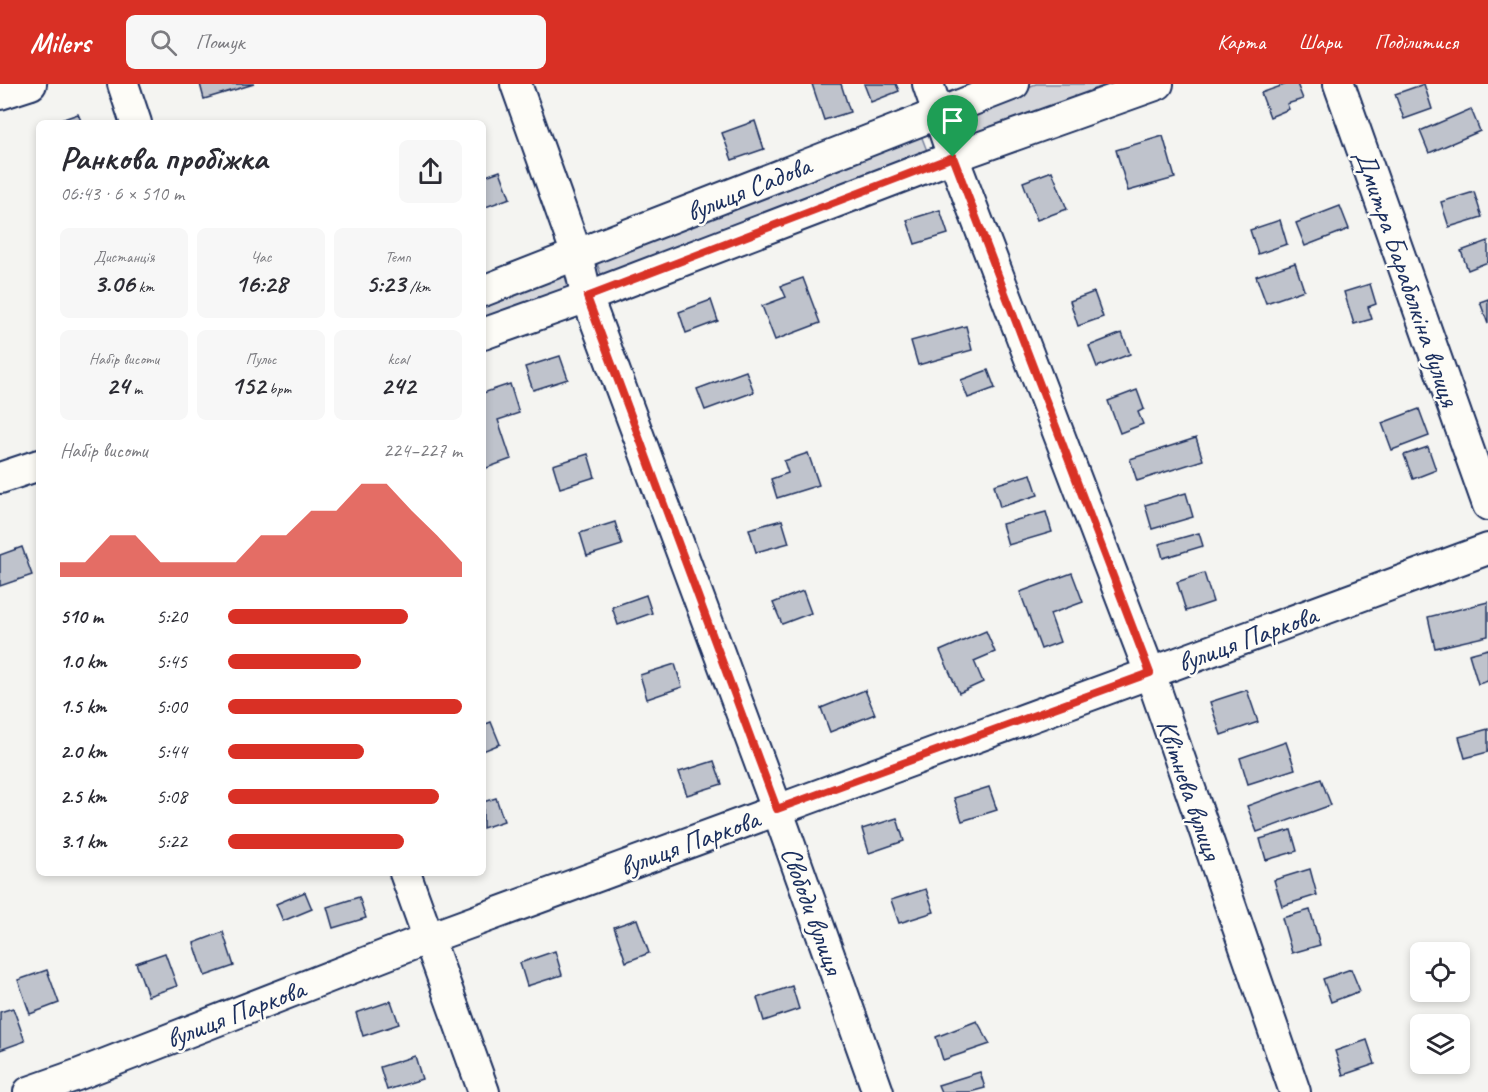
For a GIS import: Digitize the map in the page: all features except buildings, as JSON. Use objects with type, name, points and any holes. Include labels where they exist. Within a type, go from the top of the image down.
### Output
[{"type":"street","points":[[0,94],[31,84]]},
{"type":"street","points":[[123,84],[135,120]]},
{"type":"street","name":"Свободи вулиця","points":[[516,84],[577,255],[587,297],[777,809],[878,1092]]},
{"type":"street","name":"Квітнева вулиця","points":[[928,84],[953,157],[1150,673],[1295,1092]]},
{"type":"street","name":"вулиця Садова","points":[[486,290],[1014,84]]},
{"type":"street","name":"вулиця Садова","points":[[486,333],[587,297],[953,157],[1158,84]]},
{"type":"street","name":"Дмитра Бараболкіна вулиця","points":[[1339,84],[1488,505]]},
{"type":"street","points":[[0,478],[36,466]]},
{"type":"street","name":"вулиця Паркова","points":[[29,1092],[80,1084],[429,938],[1488,549]]},
{"type":"street","points":[[406,876],[484,1092]]},
{"type":"shaded area","points":[[1036,84],[1124,84],[974,139],[964,111]]},
{"type":"shaded area","points":[[919,130],[929,156],[603,280],[594,255]]},
{"type":"shaded area","points":[[564,267],[573,291],[486,321],[486,298]]},
{"type":"route","points":[[953,157],[1150,673],[777,809],[587,297],[953,157]]}]
